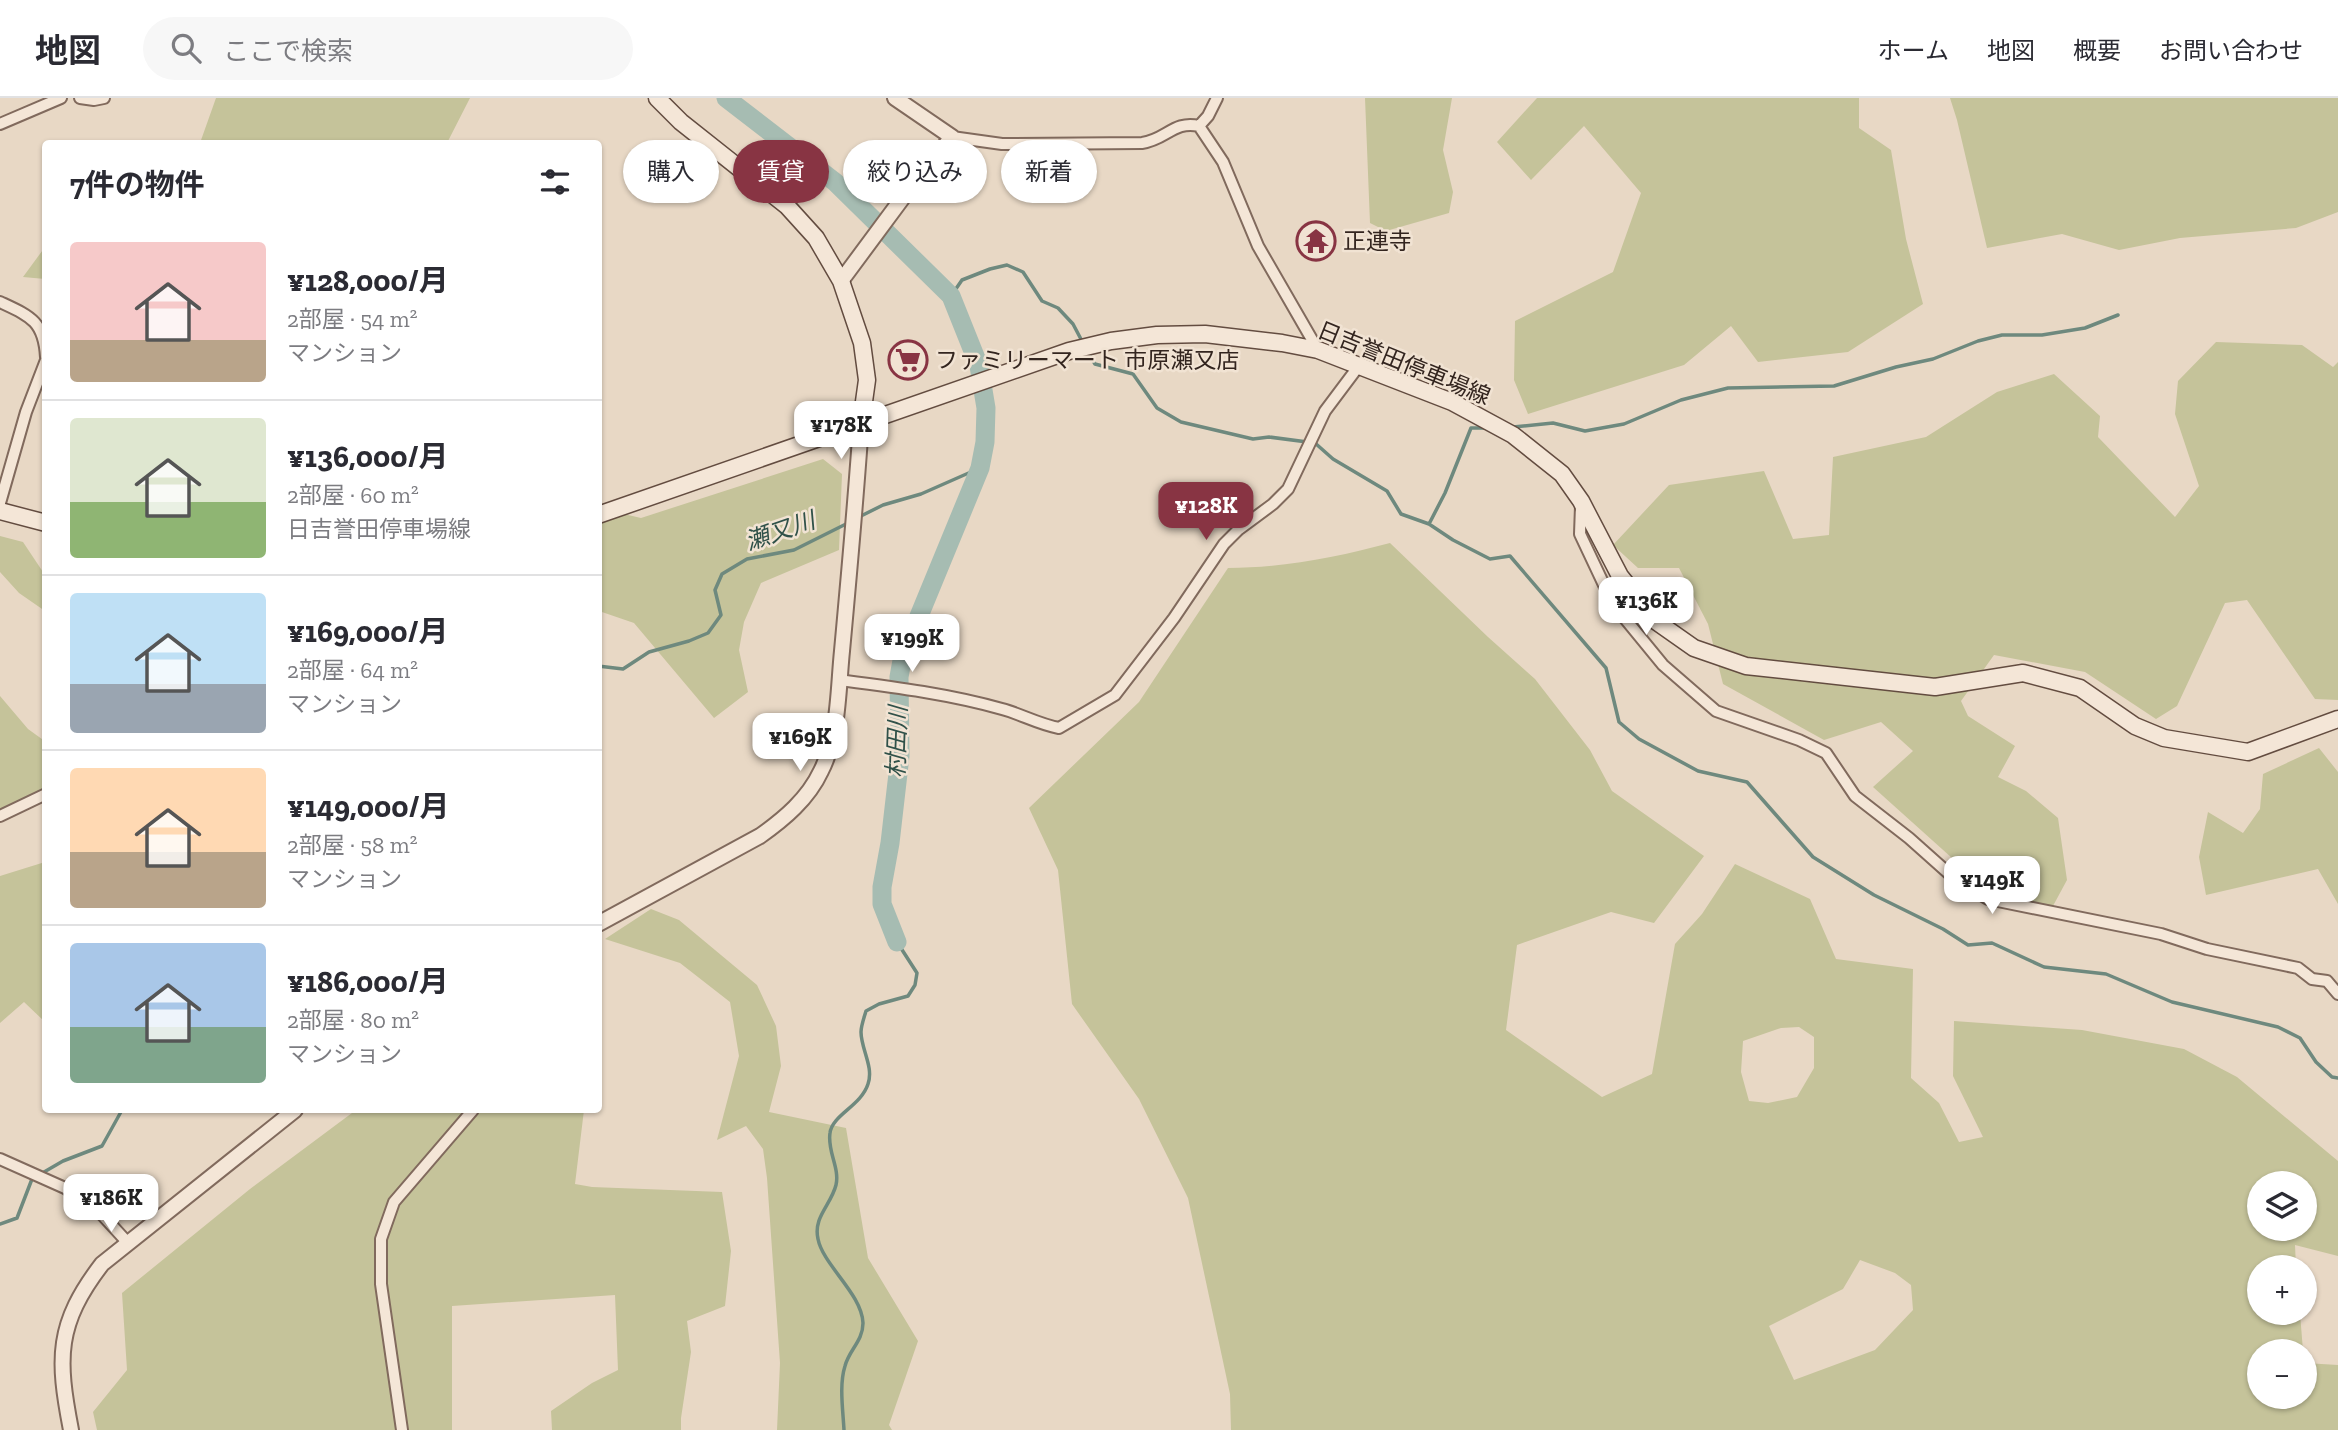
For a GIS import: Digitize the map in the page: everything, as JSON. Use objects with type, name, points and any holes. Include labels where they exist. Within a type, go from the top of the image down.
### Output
[{"type":"main road","points":[[657,98],[681,122],[787,206],[816,238],[841,281],[858,327],[867,380],[861,423]]},
{"type":"main road","name":"日吉誉田停車場線","points":[[602,514],[1021,367],[1111,341],[1157,335],[1205,334],[1282,343],[1318,350],[1452,402],[1513,435],[1562,474],[1581,501],[1620,576],[1657,622],[1694,648],[1746,666],[1935,687],[2024,673],[2080,688],[2136,726],[2164,738],[2248,752],[2338,719]]},
{"type":"main road","points":[[0,511],[42,522]]},
{"type":"street","points":[[0,124],[61,98]]},
{"type":"street","points":[[80,98],[103,98]]},
{"type":"street","points":[[895,98],[952,137],[1002,144],[1142,143],[1161,137],[1180,125],[1189,123],[1199,126],[1223,162],[1258,246],[1318,350]]},
{"type":"street","points":[[1199,126],[1208,116],[1217,98]]},
{"type":"street","points":[[841,281],[952,137]]},
{"type":"street","points":[[0,302],[32,317],[42,335]]},
{"type":"street","points":[[839,680],[937,694],[1003,709],[1034,722],[1059,727],[1115,695],[1174,618],[1224,544],[1287,489],[1325,411],[1358,367]]},
{"type":"street","points":[[0,503],[26,412],[42,370]]},
{"type":"street","points":[[602,922],[760,836],[784,819],[806,794],[821,771],[834,729],[861,423]]},
{"type":"street","points":[[1581,501],[1580,534],[1608,594],[1613,604],[1663,665],[1716,711],[1799,740],[1826,753],[1855,796],[1909,838],[1955,879],[1988,899],[2161,934],[2207,949],[2298,968],[2312,979],[2326,981],[2338,994]]},
{"type":"street","points":[[0,816],[42,796]]},
{"type":"street","points":[[71,1430],[62,1372],[63,1348],[69,1320],[82,1290],[102,1264],[291,1113]]},
{"type":"street","points":[[402,1430],[381,1284],[381,1239],[394,1202],[470,1113]]},
{"type":"street","points":[[0,1159],[65,1188],[95,1207],[128,1243]]},
{"type":"shaded area","points":[[216,98],[470,98],[449,140],[201,140]]},
{"type":"shaded area","points":[[1365,98],[1452,98],[1443,150],[1453,192],[1449,213],[1386,231],[1370,223]]},
{"type":"shaded area","points":[[1537,98],[1859,98],[1859,128],[1891,150],[1906,239],[1923,304],[1848,352],[1758,362],[1731,326],[1684,365],[1528,414],[1514,380],[1515,321],[1613,272],[1641,193],[1584,126],[1531,180],[1497,142]]},
{"type":"shaded area","points":[[1950,98],[2338,98],[2338,212],[2296,228],[2180,238],[2119,250],[2062,234],[1987,248]]},
{"type":"shaded area","points":[[42,251],[42,279],[23,277]]},
{"type":"shaded area","points":[[2216,342],[2302,345],[2333,367],[2338,362],[2338,700],[2315,699],[2247,600],[2225,603],[2177,706],[2156,719],[2085,672],[1994,655],[1961,701],[1968,716],[2015,746],[1998,777],[2026,791],[2058,818],[2067,880],[2047,917],[1962,867],[1873,787],[1913,751],[1881,722],[1824,740],[1723,684],[1708,624],[1679,568],[1638,568],[1613,545],[1669,485],[1764,471],[1793,539],[1829,535],[1833,457],[1926,437],[1997,392],[2054,374],[2100,416],[2098,437],[2175,517],[2199,486],[2175,414],[2178,381]]},
{"type":"shaded area","points":[[823,459],[842,474],[839,550],[761,583],[744,622],[739,650],[748,692],[714,718],[634,623],[602,612],[602,509],[641,518]]},
{"type":"shaded area","points":[[0,536],[23,542],[42,570],[42,609],[19,593],[0,572]]},
{"type":"shaded area","points":[[1390,543],[1535,679],[1590,750],[1612,791],[1704,856],[1654,923],[1611,912],[1517,945],[1506,1030],[1602,1097],[1652,1074],[1675,944],[1702,914],[1735,864],[1810,899],[1836,959],[1913,969],[1911,1078],[1939,1103],[1959,1142],[1983,1137],[1953,1076],[1954,1021],[2082,1030],[2184,1049],[2237,1077],[2338,1161],[2338,1256],[2295,1245],[2295,1255],[2247,1255],[2247,1325],[2301,1325],[2302,1339],[2247,1339],[2247,1409],[2317,1409],[2317,1364],[2338,1365],[2338,1430],[1231,1430],[1230,1394],[1188,1198],[1139,1099],[1072,1004],[1058,870],[1029,808],[1139,702],[1228,568],[1290,564]],"holes":[[[1799,1027],[1814,1037],[1814,1068],[1797,1097],[1768,1103],[1749,1101],[1741,1072],[1743,1041],[1781,1028]],[[1860,1260],[1895,1273],[1911,1285],[1913,1310],[1875,1350],[1794,1380],[1769,1326],[1843,1289]]]},
{"type":"shaded area","points":[[0,696],[28,729],[42,739],[42,797],[0,814]]},
{"type":"shaded area","points":[[2319,748],[2338,772],[2338,904],[2318,869],[2206,895],[2199,857],[2208,812],[2243,833],[2260,809],[2263,774]]},
{"type":"shaded area","points":[[42,863],[42,1019],[24,1002],[0,1023],[0,876]]},
{"type":"shaded area","points":[[651,909],[679,920],[757,985],[776,1026],[781,1066],[769,1112],[846,1128],[868,1258],[918,1341],[889,1425],[892,1430],[777,1430],[780,1363],[763,1149],[746,1126],[717,1140],[739,1056],[730,1002],[680,963],[605,939]]},
{"type":"shaded area","points":[[352,1113],[584,1113],[575,1184],[722,1192],[731,1251],[725,1306],[687,1321],[691,1352],[681,1430],[552,1430],[551,1411],[592,1383],[618,1370],[615,1295],[452,1306],[452,1430],[97,1430],[93,1412],[127,1370],[122,1293],[250,1189]]},
{"type":"waterway","name":"村田川","points":[[726,98],[835,182],[951,296],[979,366],[986,408],[985,442],[980,468],[903,655],[899,677],[900,756],[882,887],[882,904],[897,942]]},
{"type":"waterway","points":[[951,296],[962,280],[1007,265],[1023,272],[1042,301],[1058,308],[1073,324],[1083,343]]},
{"type":"waterway","points":[[1513,427],[1553,423],[1585,431],[1624,424],[1681,400],[1728,388],[1834,386],[1933,359],[1978,341],[2002,335],[2042,335],[2085,328],[2118,315]]},
{"type":"waterway","points":[[1088,352],[1095,364],[1133,374],[1157,408],[1181,422],[1253,439],[1269,437],[1315,443],[1333,459],[1387,491],[1401,514],[1429,524],[1490,559],[1510,556],[1606,668],[1619,722],[1639,739],[1698,771],[1747,782],[1813,857],[1874,895],[1943,929],[1968,945],[1992,943],[2044,967],[2106,974],[2172,1002],[2278,1027],[2300,1038],[2316,1062],[2332,1077],[2338,1078]]},
{"type":"waterway","points":[[1429,524],[1445,493],[1471,428],[1488,428]]},
{"type":"waterway","name":"瀬又川","points":[[857,518],[883,505],[921,494],[980,468]]},
{"type":"waterway","name":"瀬又川","points":[[602,666],[623,669],[649,652],[708,633],[721,615],[715,590],[722,574],[747,559],[794,550],[850,522]]},
{"type":"waterway","name":"村田川","points":[[844,1430],[843,1373],[861,1335],[863,1323],[856,1301],[821,1249],[817,1231],[837,1179],[830,1146],[832,1127],[868,1084],[869,1071],[861,1032],[866,1011],[879,1004],[908,996],[915,985],[917,973],[897,942]]},
{"type":"waterway","name":"瀬又川","points":[[0,1224],[17,1218],[32,1179],[63,1161],[102,1146],[120,1113]]},
{"type":"place","name":"正連寺","points":[[1316,241]]},
{"type":"place","name":"ファミリーマート 市原瀬又店","points":[[908,360]]}]
